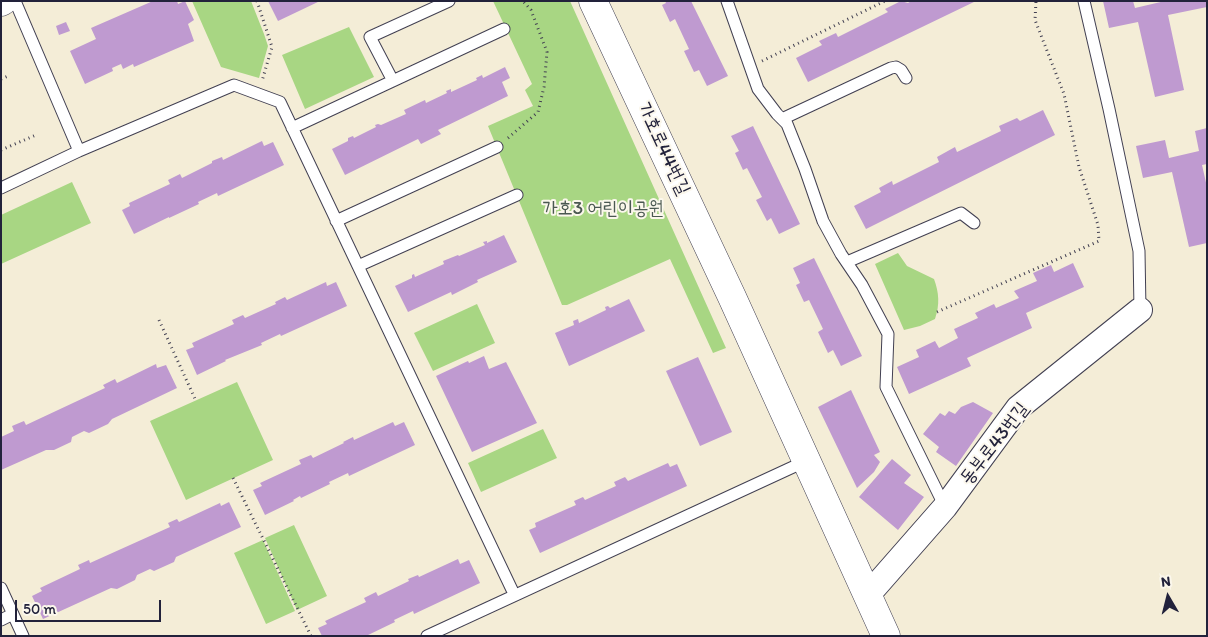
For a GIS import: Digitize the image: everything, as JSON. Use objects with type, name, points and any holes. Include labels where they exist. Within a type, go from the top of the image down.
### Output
[{"type":"street","name":"가호로44번길","points":[[593,1],[732,296],[806,461]]},
{"type":"street","name":"동부로43번길","points":[[867,596],[945,507],[1018,408],[1140,310]]},
{"type":"street","points":[[806,461],[886,636]]},
{"type":"lane","points":[[15,1],[79,151]]},
{"type":"lane","points":[[393,81],[370,37],[449,1]]},
{"type":"lane","points":[[727,1],[758,89],[787,124],[805,169],[822,221],[862,285],[888,334],[886,387],[945,507]]},
{"type":"lane","points":[[1084,1],[1139,251],[1140,310]]},
{"type":"lane","points":[[292,128],[504,30]]},
{"type":"lane","points":[[782,119],[892,68],[896,67],[901,70],[906,78]]},
{"type":"lane","points":[[1,188],[79,151],[234,86],[280,102],[514,594]]},
{"type":"lane","points":[[336,221],[497,147]]},
{"type":"lane","points":[[358,266],[518,195]]},
{"type":"lane","points":[[847,262],[961,213],[974,223]]},
{"type":"lane","points":[[427,636],[514,594],[806,461]]},
{"type":"lane","points":[[1,588],[24,636]]},
{"type":"lane","points":[[1,620],[13,614]]},
{"type":"path","points":[[258,1],[272,47],[258,94]]},
{"type":"path","points":[[497,147],[538,112],[544,87],[547,52],[531,10],[523,1]]},
{"type":"path","points":[[750,67],[885,1]]},
{"type":"path","points":[[937,312],[1099,241],[1098,226],[1079,167],[1064,94],[1035,20],[1036,1]]},
{"type":"path","points":[[1,79],[8,76]]},
{"type":"path","points":[[1,150],[36,134]]},
{"type":"path","points":[[159,320],[196,400]]},
{"type":"path","points":[[233,478],[311,636]]},
{"type":"green space","points":[[192,1],[251,1],[268,46],[259,78],[221,67]]},
{"type":"green space","name":"가호3 어린이공원","points":[[493,1],[570,1],[726,348],[713,353],[670,259],[567,305],[562,305],[488,126],[533,106],[525,90],[532,84]]},
{"type":"green space","points":[[349,27],[374,77],[305,109],[282,55]]},
{"type":"green space","points":[[72,182],[91,223],[1,264],[1,215]]},
{"type":"green space","points":[[898,253],[907,266],[934,279],[938,299],[935,319],[920,326],[904,330],[875,264]]},
{"type":"green space","points":[[477,304],[495,343],[433,371],[414,333]]},
{"type":"green space","points":[[237,382],[273,460],[186,500],[150,421]]},
{"type":"green space","points":[[543,429],[557,458],[481,492],[468,463]]},
{"type":"green space","points":[[294,525],[327,596],[297,610],[265,538]]},
{"type":"green space","points":[[263,540],[295,611],[266,624],[234,553]]},
{"type":"building","points":[[153,1],[177,1],[178,4],[185,1],[194,20],[188,24],[194,41],[134,67],[133,64],[123,69],[121,64],[112,68],[113,71],[85,84],[70,51],[96,39],[91,28]]},
{"type":"building","points":[[268,1],[320,1],[278,21]]},
{"type":"building","points":[[665,1],[691,1],[728,76],[707,86],[699,70],[694,72],[684,51],[689,49],[675,19],[670,22],[662,5],[666,3]]},
{"type":"building","points":[[901,1],[908,3],[911,1],[976,1],[808,82],[796,58],[822,45],[819,41],[836,33],[838,37],[888,12],[885,9]]},
{"type":"building","points":[[1103,1],[1133,1],[1135,8],[1165,1],[1207,1],[1207,7],[1168,15],[1184,90],[1155,97],[1138,22],[1109,28]]},
{"type":"building","points":[[66,22],[70,31],[59,35],[56,26]]},
{"type":"building","points":[[505,67],[510,78],[502,82],[508,96],[438,130],[441,134],[421,144],[418,139],[345,175],[332,149],[348,141],[348,138],[353,136],[354,138],[376,127],[375,125],[381,125],[406,114],[404,110],[425,100],[426,103],[447,93],[446,91],[451,89],[451,92],[477,80],[476,78],[482,75],[483,78]]},
{"type":"building","points":[[1043,110],[1055,135],[866,229],[854,206],[881,192],[879,188],[892,181],[893,185],[939,162],[937,157],[955,147],[957,152],[1001,131],[999,126],[1017,118],[1020,121]]},
{"type":"building","points":[[753,126],[800,224],[779,234],[771,218],[767,221],[756,200],[762,197],[747,168],[743,170],[735,153],[739,151],[731,136]]},
{"type":"building","points":[[1207,128],[1207,164],[1202,165],[1207,187],[1207,243],[1189,247],[1172,172],[1143,178],[1136,146],[1165,140],[1169,158],[1199,151],[1195,131]]},
{"type":"building","points":[[262,141],[264,146],[273,142],[284,165],[218,196],[217,193],[198,202],[199,204],[134,234],[122,210],[130,206],[129,203],[170,184],[168,180],[180,174],[182,178],[212,163],[212,161],[222,157],[223,160]]},
{"type":"building","points":[[504,235],[517,262],[477,280],[478,282],[452,295],[451,292],[408,312],[395,286],[412,278],[414,274],[415,277],[444,264],[443,261],[485,245],[483,242],[487,241],[487,243]]},
{"type":"building","points":[[814,258],[862,356],[841,366],[833,350],[828,353],[818,332],[823,329],[809,300],[804,302],[796,285],[800,283],[793,268]]},
{"type":"building","points":[[1073,263],[1084,287],[1026,313],[1032,328],[967,358],[971,366],[909,394],[897,367],[919,357],[916,350],[935,341],[939,348],[958,338],[954,329],[978,318],[975,313],[994,304],[996,308],[1019,298],[1014,291],[1037,281],[1033,273],[1051,265],[1054,272]]},
{"type":"building","points":[[326,282],[327,286],[336,282],[347,306],[281,336],[280,334],[261,343],[262,345],[225,360],[197,375],[186,350],[194,347],[192,343],[234,324],[232,320],[243,315],[245,318],[276,304],[275,302],[285,297],[287,300]]},
{"type":"building","points":[[629,299],[645,331],[569,366],[555,333],[574,325],[573,321],[578,319],[579,323],[606,310],[605,307],[608,306],[610,308]]},
{"type":"building","points":[[484,356],[489,369],[506,362],[537,423],[472,452],[436,376],[468,361],[469,363]]},
{"type":"building","points":[[698,357],[732,432],[700,446],[666,371]]},
{"type":"building","points":[[156,364],[157,368],[166,365],[177,388],[112,419],[108,424],[89,433],[84,431],[72,437],[71,442],[54,450],[46,450],[1,470],[1,437],[14,431],[12,426],[24,421],[26,425],[105,388],[103,385],[115,379],[117,383]]},
{"type":"building","points":[[851,390],[880,452],[874,455],[880,462],[874,472],[857,488],[818,407]]},
{"type":"building","points":[[973,402],[993,413],[956,466],[936,452],[939,447],[923,434],[940,413],[945,416],[949,411],[955,414],[961,407]]},
{"type":"building","points":[[393,422],[395,426],[404,422],[415,445],[349,476],[348,473],[329,482],[330,484],[301,498],[300,496],[294,501],[265,515],[253,490],[262,486],[260,483],[301,464],[299,460],[311,455],[313,458],[353,437],[354,440]]},
{"type":"building","points":[[892,459],[911,475],[904,483],[924,497],[898,530],[859,497]]},
{"type":"building","points":[[668,463],[670,467],[677,464],[687,486],[540,553],[529,530],[536,527],[535,523],[576,505],[574,501],[583,497],[585,500],[616,486],[614,482],[625,477],[628,481]]},
{"type":"building","points":[[229,502],[241,527],[176,557],[174,562],[154,571],[150,569],[137,575],[135,580],[117,589],[111,588],[43,619],[32,596],[42,591],[40,588],[80,569],[78,565],[89,560],[90,563],[170,527],[168,523],[177,519],[179,522],[220,503],[221,506]]},
{"type":"building","points":[[458,559],[460,564],[469,560],[480,583],[414,614],[413,611],[366,636],[322,636],[318,628],[327,624],[325,621],[366,602],[364,598],[376,592],[378,596],[409,581],[408,579],[418,575],[419,577]]}]
